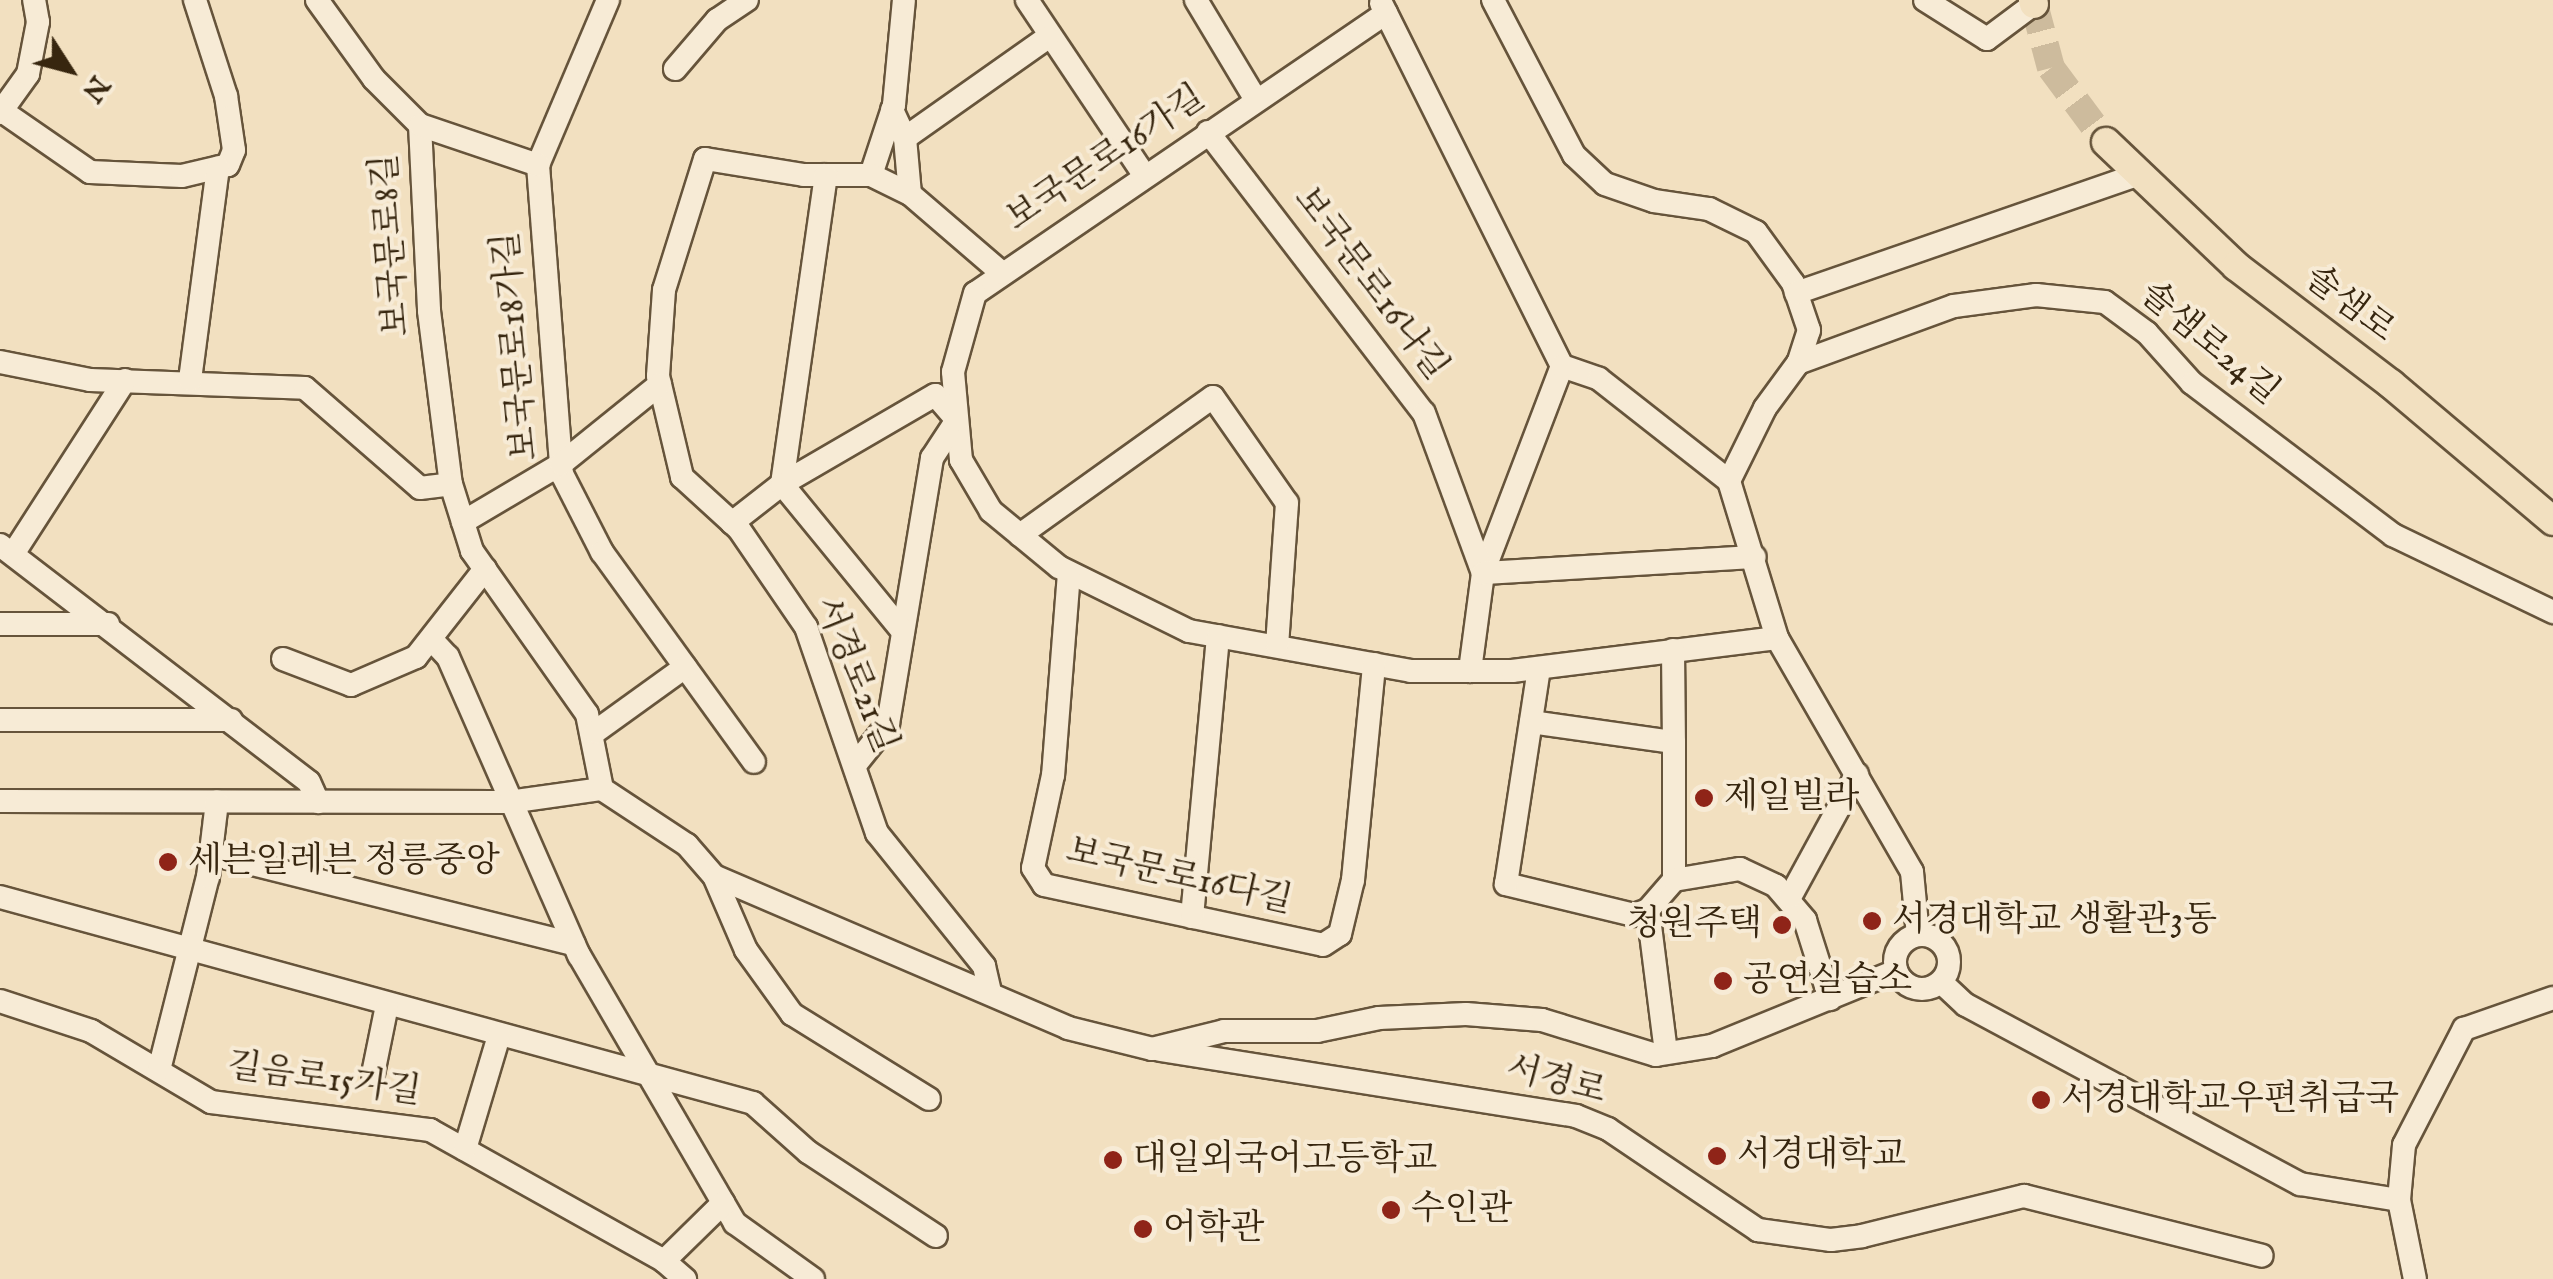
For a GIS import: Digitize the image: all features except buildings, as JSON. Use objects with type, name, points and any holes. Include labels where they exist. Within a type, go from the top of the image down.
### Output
[{"type":"main road","name":"솔샘로","points":[[2106,142],[2136,175],[2236,266],[2553,521]]},
{"type":"street","points":[[34,0],[38,22],[28,74],[1,112],[90,172],[182,176],[228,166],[234,150],[226,96],[195,0]]},
{"type":"street","name":"보국문로8길","points":[[317,0],[374,79],[420,125],[429,311],[450,484],[462,522],[485,569],[595,732],[602,789]]},
{"type":"street","name":"보국문로18가길","points":[[608,0],[538,165],[562,464],[602,552],[754,762]]},
{"type":"street","points":[[676,69],[717,20],[746,0]]},
{"type":"street","points":[[871,175],[892,110],[905,0]]},
{"type":"street","points":[[1026,0],[1047,38],[1144,174]]},
{"type":"street","points":[[1196,0],[1256,100]]},
{"type":"street","points":[[1493,0],[1574,155],[1605,184],[1654,201],[1709,208],[1756,232],[1796,292],[1809,330],[1798,363],[1765,408],[1729,481]]},
{"type":"street","points":[[1925,0],[1986,39],[2033,2]]},
{"type":"street","points":[[1383,6],[1562,366],[1599,378],[1729,481],[1777,638],[1912,872],[1918,935]]},
{"type":"street","name":"보국문로16가길","points":[[1383,6],[1256,100],[976,293],[953,372],[961,460],[991,511],[1070,573],[1119,602],[1188,631],[1374,664],[1470,671],[1540,668],[1777,638]]},
{"type":"street","points":[[905,138],[1047,38]]},
{"type":"street","points":[[892,110],[905,138],[910,194]]},
{"type":"street","points":[[420,125],[538,165]]},
{"type":"street","name":"보국문로16나길","points":[[1208,132],[1424,412],[1483,573]]},
{"type":"street","name":"서경로21길","points":[[990,993],[984,966],[877,832],[806,627],[732,522],[682,477],[660,384],[664,290],[706,159],[826,175],[871,175],[910,194],[1002,273]]},
{"type":"street","points":[[190,380],[218,168]]},
{"type":"street","points":[[826,175],[782,484],[904,632]]},
{"type":"street","points":[[1796,292],[2136,175]]},
{"type":"street","name":"솔샘로24길","points":[[1798,363],[1954,306],[2036,295],[2105,302],[2147,333],[2192,384],[2392,535],[2553,612]]},
{"type":"street","points":[[0,362],[90,380],[190,380],[306,388],[420,488],[450,484]]},
{"type":"street","points":[[1470,671],[1483,573],[1562,366]]},
{"type":"street","points":[[125,380],[6,550],[108,624],[309,782],[318,802]]},
{"type":"street","points":[[462,522],[562,464],[660,384]]},
{"type":"street","points":[[732,522],[782,484],[935,395],[957,420],[932,458],[888,724],[855,765]]},
{"type":"street","points":[[1020,535],[1213,397],[1287,503],[1276,646]]},
{"type":"street","points":[[1483,573],[1755,556]]},
{"type":"street","points":[[283,659],[351,686],[416,657],[485,569]]},
{"type":"street","name":"보국문로16다길","points":[[1070,573],[1063,588],[1053,775],[1033,868],[1044,884],[1324,945],[1340,934],[1354,880],[1374,664]]},
{"type":"street","points":[[0,624],[108,624]]},
{"type":"street","points":[[1192,917],[1218,636]]},
{"type":"street","points":[[432,640],[448,657],[574,944],[723,1203],[745,1233],[812,1279]]},
{"type":"street","points":[[1673,650],[1674,880]]},
{"type":"street","points":[[595,732],[686,667]]},
{"type":"street","points":[[1540,668],[1506,884],[1634,914],[1648,910],[1674,880],[1740,868],[1790,898],[1805,920],[1830,998]]},
{"type":"street","points":[[0,720],[232,720]]},
{"type":"street","points":[[1531,722],[1674,742]]},
{"type":"street","points":[[1790,898],[1857,774]]},
{"type":"street","points":[[0,801],[509,802],[602,789]]},
{"type":"street","name":"서경로","points":[[602,789],[687,845],[714,876],[746,950],[792,1014],[929,1099]]},
{"type":"street","points":[[160,1070],[212,854],[216,802]]},
{"type":"street","points":[[212,854],[574,944]]},
{"type":"street","name":"서경로","points":[[714,876],[1068,1028],[1152,1049],[1576,1116],[1608,1129],[1758,1230],[1847,1238],[2024,1196],[2262,1256]]},
{"type":"street","points":[[0,897],[652,1078],[752,1102],[808,1152],[936,1236]]},
{"type":"street","points":[[1648,910],[1666,1054]]},
{"type":"street","points":[[1918,935],[1936,938],[1948,953],[1941,982],[1913,988],[1896,972],[1897,952],[1918,935]]},
{"type":"street","name":"서경로","points":[[1152,1049],[1224,1031],[1318,1031],[1379,1018],[1466,1014],[1542,1020],[1602,1042],[1666,1054],[1712,1046],[1896,972]]},
{"type":"street","points":[[1941,982],[1966,1005],[2300,1184],[2399,1200]]},
{"type":"street","points":[[2414,1279],[2399,1200],[2404,1144],[2415,1116],[2464,1029],[2553,998]]},
{"type":"street","name":"길음로15가길","points":[[0,1001],[91,1032],[211,1102],[395,1120],[466,1149],[664,1261],[685,1279]]},
{"type":"street","points":[[373,1074],[388,1005]]},
{"type":"street","points":[[466,1149],[499,1036]]},
{"type":"street","points":[[664,1261],[723,1203]]},
{"type":"tunnel","points":[[2034,4],[2051,68],[2106,142]]},
{"type":"place","name":"제일빌라","points":[[1704,798]]},
{"type":"place","name":"세븐일레븐 정릉중앙","points":[[168,862]]},
{"type":"place","name":"서경대학교 생활관3동","points":[[1872,921]]},
{"type":"place","name":"청원주택","points":[[1782,925]]},
{"type":"place","name":"공연실습소","points":[[1723,981]]},
{"type":"place","name":"서경대학교우편취급국","points":[[2041,1100]]},
{"type":"place","name":"서경대학교","points":[[1717,1156]]},
{"type":"place","name":"대일외국어고등학교","points":[[1113,1160]]},
{"type":"place","name":"수인관","points":[[1391,1210]]},
{"type":"place","name":"어학관","points":[[1143,1229]]}]
